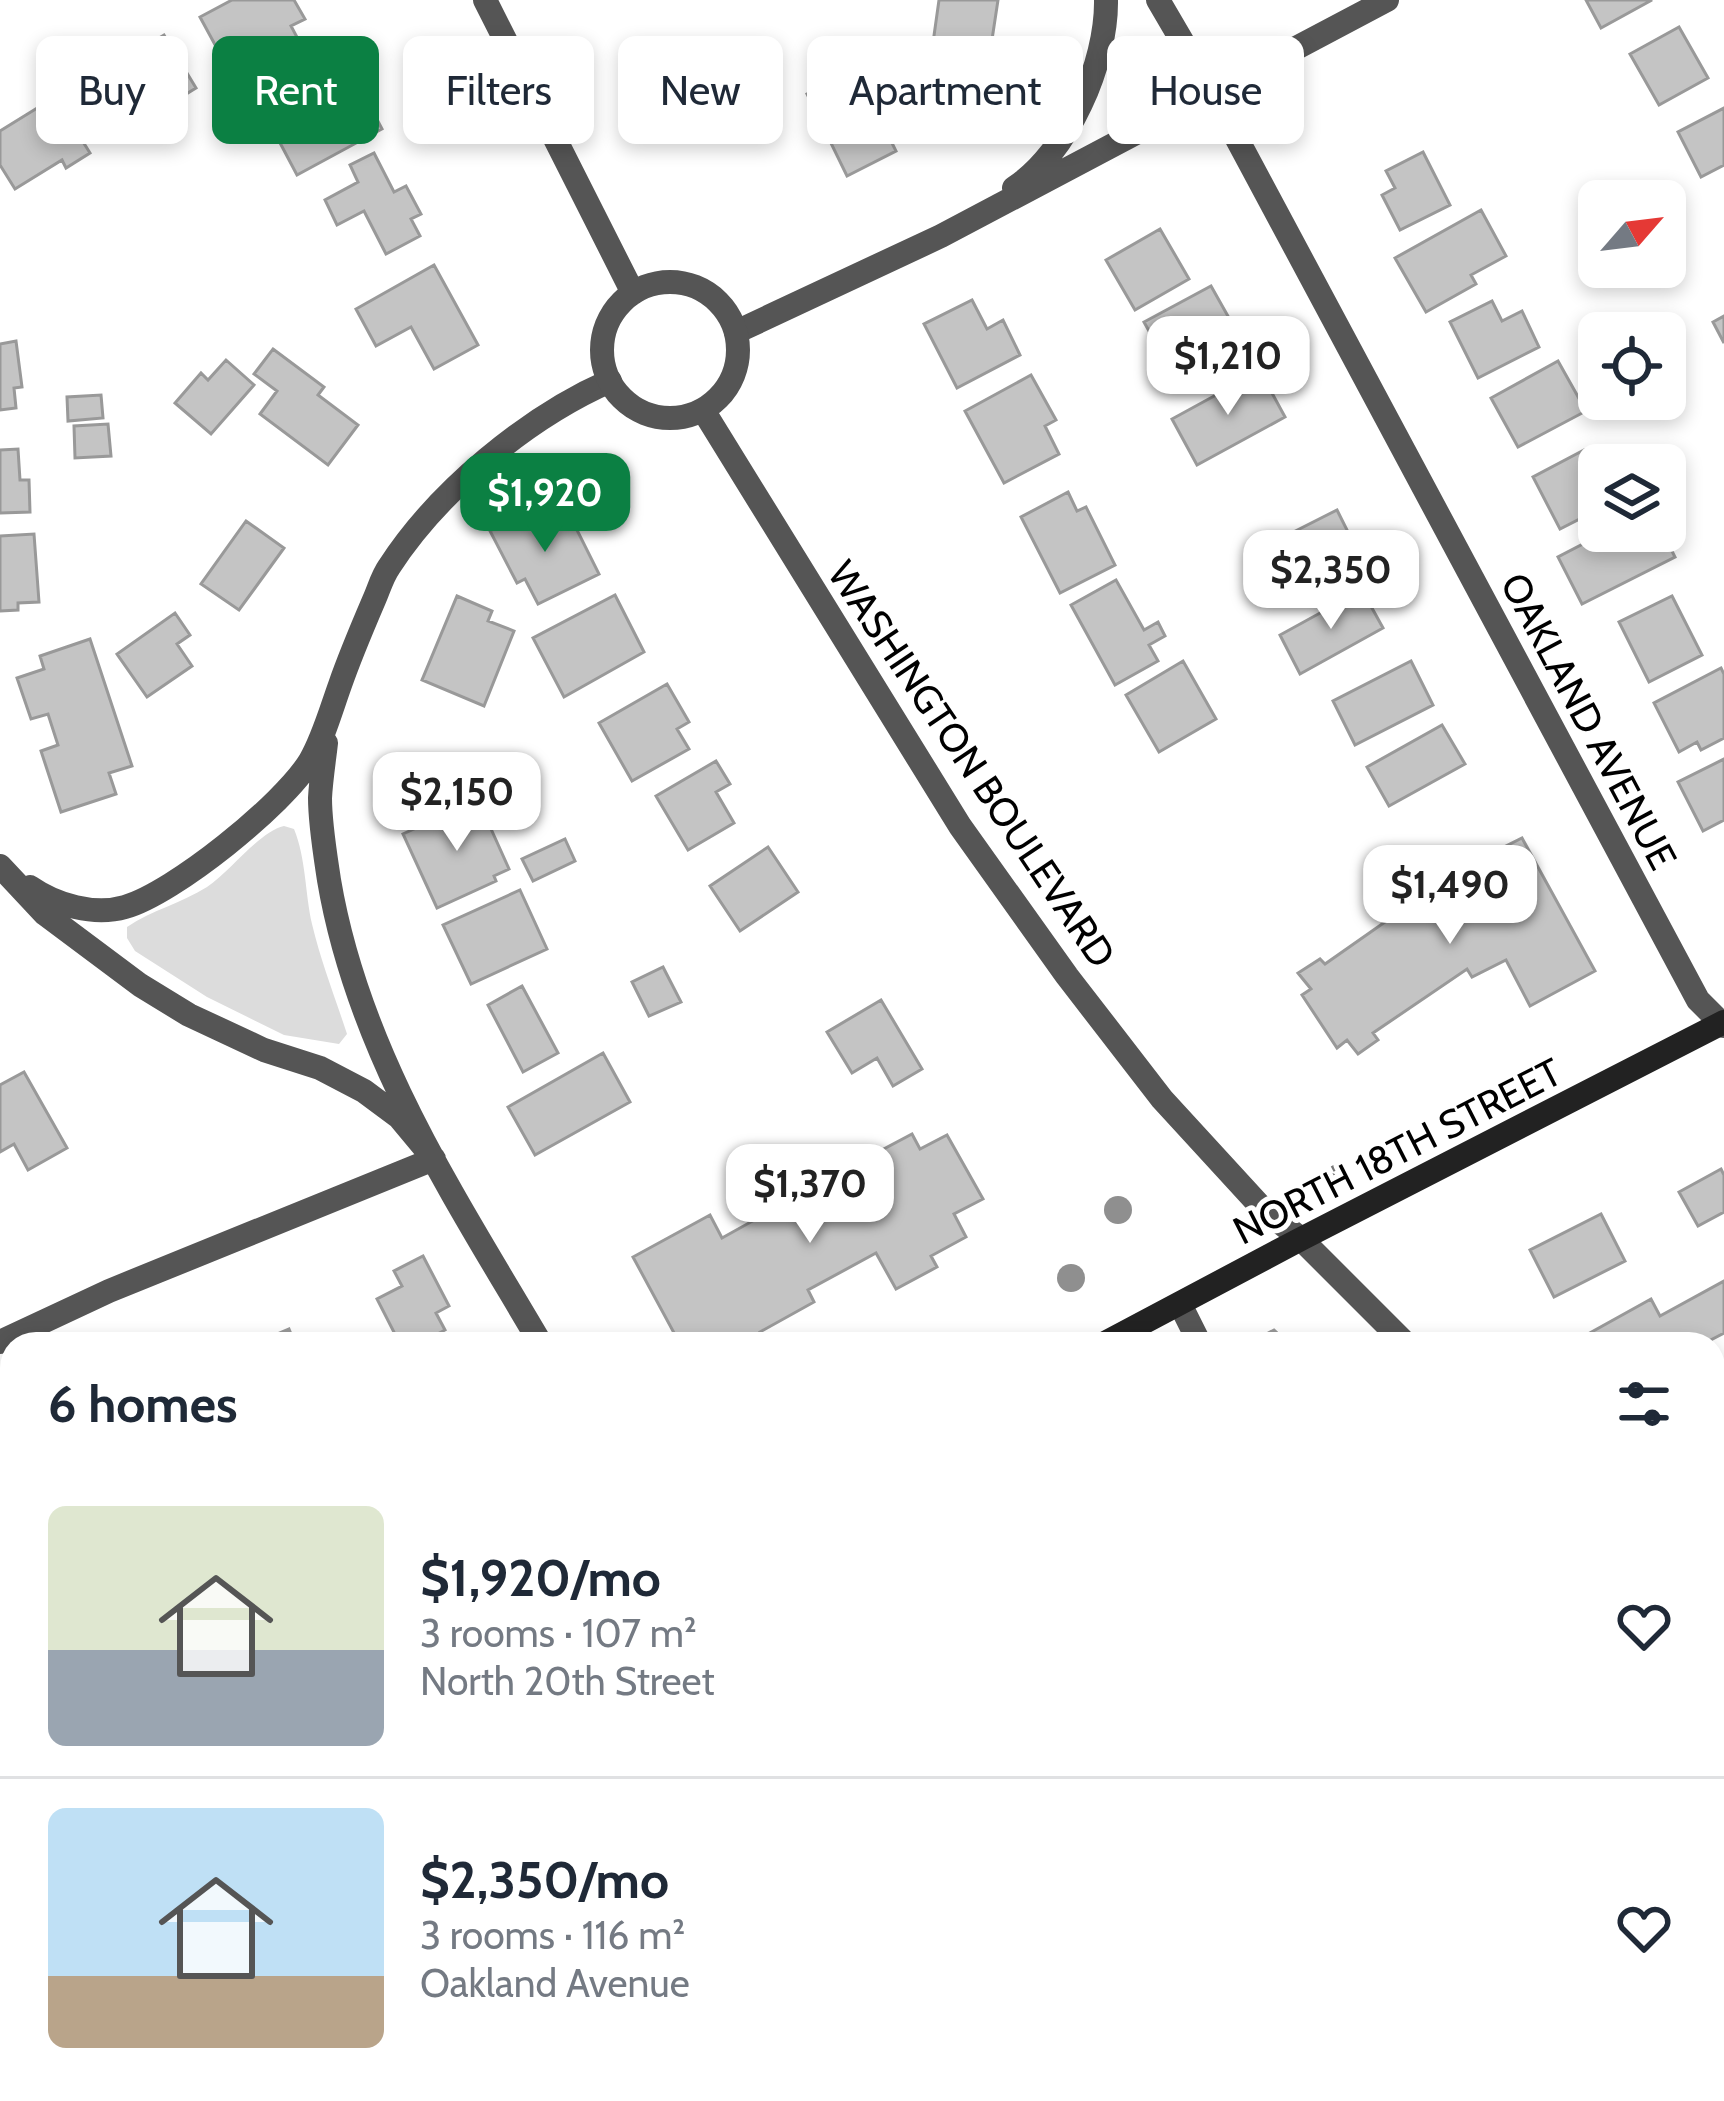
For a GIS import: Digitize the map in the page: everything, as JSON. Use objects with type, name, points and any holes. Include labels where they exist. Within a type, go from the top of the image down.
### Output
[{"type":"main road","name":"NORTH 18TH STREET","points":[[1126,1332],[1723,1024]]},
{"type":"street","points":[[485,0],[633,292]]},
{"type":"street","points":[[941,236],[1023,182],[1063,140],[1088,84],[1106,26],[1106,0]]},
{"type":"street","name":"OAKLAND AVENUE","points":[[1158,0],[1179,36]]},
{"type":"street","points":[[1304,45],[1387,0]]},
{"type":"street","points":[[736,332],[941,236],[1117,144]]},
{"type":"street","name":"OAKLAND AVENUE","points":[[1240,144],[1688,982],[1698,1000],[1723,1024]]},
{"type":"street","points":[[674,282],[713,296],[736,332],[733,377],[715,401],[686,416],[650,415],[634,407],[610,381],[604,362],[603,342],[618,306],[633,292],[652,284],[674,282]]},
{"type":"street","points":[[0,864],[34,891],[65,906],[98,910],[124,908],[225,847],[278,799],[310,761],[388,568],[433,512],[532,423],[610,381]]},
{"type":"street","name":"WASHINGTON BOULEVARD","points":[[703,410],[960,826],[1047,949],[1162,1099],[1262,1208],[1301,1239],[1394,1332]]},
{"type":"street","points":[[328,718],[320,800],[325,857],[334,911],[372,1035],[434,1159],[534,1332]]},
{"type":"street","points":[[0,864],[45,914],[140,985],[189,1015],[364,1091],[399,1118],[434,1159]]},
{"type":"street","points":[[22,1332],[434,1159]]},
{"type":"street","points":[[1180,1304],[1194,1332]]},
{"type":"path","points":[[1334,1177],[1325,1173],[1340,1165]]},
{"type":"shaded area","points":[[284,826],[294,829],[298,840],[312,924],[347,1034],[339,1044],[284,1035],[207,997],[135,951],[127,938],[127,927],[207,887],[265,836]]},
{"type":"building","points":[[232,0],[294,0],[305,19],[291,26],[296,36],[212,39],[200,17]]},
{"type":"building","points":[[939,0],[998,0],[993,36],[934,36]]},
{"type":"building","points":[[1586,0],[1652,0],[1601,28]]},
{"type":"building","points":[[1679,27],[1708,78],[1659,105],[1630,54]]},
{"type":"building","points":[[1724,108],[1724,165],[1701,177],[1678,132]]},
{"type":"building","points":[[36,109],[36,144],[84,144],[90,153],[66,168],[62,160],[15,189],[0,165],[0,131]]},
{"type":"building","points":[[281,144],[354,144],[297,175]]},
{"type":"building","points":[[831,144],[893,144],[896,151],[847,176]]},
{"type":"building","points":[[1423,152],[1450,205],[1400,230],[1382,195],[1395,188],[1386,171]]},
{"type":"building","points":[[374,153],[394,192],[406,186],[421,214],[411,219],[420,236],[386,254],[364,211],[337,225],[325,200],[358,182],[350,165]]},
{"type":"building","points":[[1481,210],[1506,256],[1471,275],[1476,284],[1426,312],[1395,258]]},
{"type":"building","points":[[1160,229],[1189,279],[1135,310],[1106,260]]},
{"type":"building","points":[[434,265],[478,345],[434,369],[411,327],[376,346],[356,309]]},
{"type":"building","points":[[1211,286],[1247,350],[1180,387],[1144,322]]},
{"type":"building","points":[[972,300],[987,329],[1003,320],[1020,355],[957,388],[924,324]]},
{"type":"building","points":[[1492,301],[1502,321],[1522,311],[1539,347],[1478,378],[1450,322]]},
{"type":"building","points":[[1724,316],[1724,343],[1713,322]]},
{"type":"building","points":[[16,341],[22,387],[14,388],[16,408],[0,410],[0,344]]},
{"type":"building","points":[[273,349],[324,387],[318,395],[358,425],[328,465],[260,414],[277,391],[254,374]]},
{"type":"building","points":[[226,360],[254,385],[211,434],[175,403],[201,373],[208,380]]},
{"type":"building","points":[[1558,361],[1578,397],[1578,415],[1518,447],[1491,398]]},
{"type":"building","points":[[1260,371],[1285,417],[1197,465],[1172,419]]},
{"type":"building","points":[[1031,375],[1056,420],[1045,426],[1059,454],[1004,483],[965,411]]},
{"type":"building","points":[[101,395],[103,418],[68,421],[67,397]]},
{"type":"building","points":[[108,424],[111,456],[75,458],[74,426]]},
{"type":"building","points":[[18,449],[20,480],[29,480],[30,512],[0,513],[0,450]]},
{"type":"building","points":[[1578,453],[1578,520],[1560,529],[1533,477]]},
{"type":"building","points":[[1068,492],[1077,511],[1086,507],[1115,565],[1060,593],[1021,517]]},
{"type":"building","points":[[532,510],[543,532],[571,518],[599,574],[538,604],[525,579],[517,583],[490,531]]},
{"type":"building","points":[[1337,510],[1359,554],[1268,600],[1246,556]]},
{"type":"building","points":[[246,521],[284,548],[239,610],[201,584]]},
{"type":"building","points":[[34,534],[39,602],[18,603],[18,610],[0,611],[0,536]]},
{"type":"building","points":[[1578,547],[1578,552],[1672,552],[1675,557],[1582,604],[1558,557]]},
{"type":"building","points":[[1116,580],[1144,630],[1158,622],[1165,636],[1149,645],[1158,661],[1115,685],[1071,605]]},
{"type":"building","points":[[1362,590],[1383,628],[1300,674],[1280,635]]},
{"type":"building","points":[[615,595],[644,652],[564,697],[533,638]]},
{"type":"building","points":[[457,596],[492,611],[488,621],[514,631],[484,706],[422,680]]},
{"type":"building","points":[[1672,596],[1702,655],[1649,682],[1619,622]]},
{"type":"building","points":[[175,613],[190,635],[177,644],[192,666],[147,697],[117,654]]},
{"type":"building","points":[[90,639],[132,766],[109,773],[116,794],[61,812],[41,751],[58,745],[48,714],[31,719],[17,678],[44,669],[40,656]]},
{"type":"building","points":[[1183,661],[1216,719],[1159,752],[1126,695]]},
{"type":"building","points":[[1411,661],[1433,705],[1355,745],[1333,701]]},
{"type":"building","points":[[1721,668],[1724,738],[1701,750],[1697,742],[1679,752],[1654,703]]},
{"type":"building","points":[[667,684],[689,722],[677,729],[689,749],[632,781],[599,723]]},
{"type":"building","points":[[1442,725],[1465,764],[1389,806],[1367,767]]},
{"type":"building","points":[[1724,759],[1724,820],[1703,831],[1678,782]]},
{"type":"building","points":[[716,761],[730,784],[716,792],[734,823],[688,850],[656,796]]},
{"type":"building","points":[[478,800],[509,869],[494,876],[496,881],[437,908],[403,834]]},
{"type":"building","points":[[1522,838],[1595,971],[1530,1006],[1506,960],[1472,977],[1467,969],[1373,1033],[1378,1040],[1358,1054],[1347,1040],[1337,1048],[1302,995],[1311,989],[1298,973],[1320,959],[1325,964],[1462,868]]},
{"type":"building","points":[[565,839],[575,861],[533,881],[522,859]]},
{"type":"building","points":[[768,847],[798,892],[740,931],[710,886]]},
{"type":"building","points":[[520,890],[547,949],[471,984],[443,925]]},
{"type":"building","points":[[663,967],[681,1002],[649,1016],[632,982]]},
{"type":"building","points":[[522,986],[558,1053],[523,1072],[488,1005]]},
{"type":"building","points":[[881,1000],[922,1069],[893,1086],[877,1058],[852,1073],[827,1032]]},
{"type":"building","points":[[603,1053],[630,1102],[535,1155],[508,1107]]},
{"type":"building","points":[[24,1072],[67,1148],[28,1170],[14,1144],[0,1152],[0,1085]]},
{"type":"building","points":[[912,1134],[920,1149],[947,1135],[983,1199],[954,1214],[966,1237],[931,1256],[937,1267],[896,1289],[876,1253],[808,1290],[814,1302],[760,1332],[674,1332],[633,1257],[710,1215],[722,1238],[792,1199],[801,1216],[859,1185],[850,1167]]},
{"type":"building","points":[[1721,1169],[1724,1212],[1698,1226],[1679,1192]]},
{"type":"building","points":[[1601,1214],[1625,1261],[1554,1297],[1530,1250]]},
{"type":"building","points":[[423,1256],[449,1306],[436,1313],[445,1330],[394,1332],[377,1299],[402,1286],[394,1271]]},
{"type":"building","points":[[1724,1281],[1724,1332],[1592,1332],[1651,1299],[1660,1316]]}]
